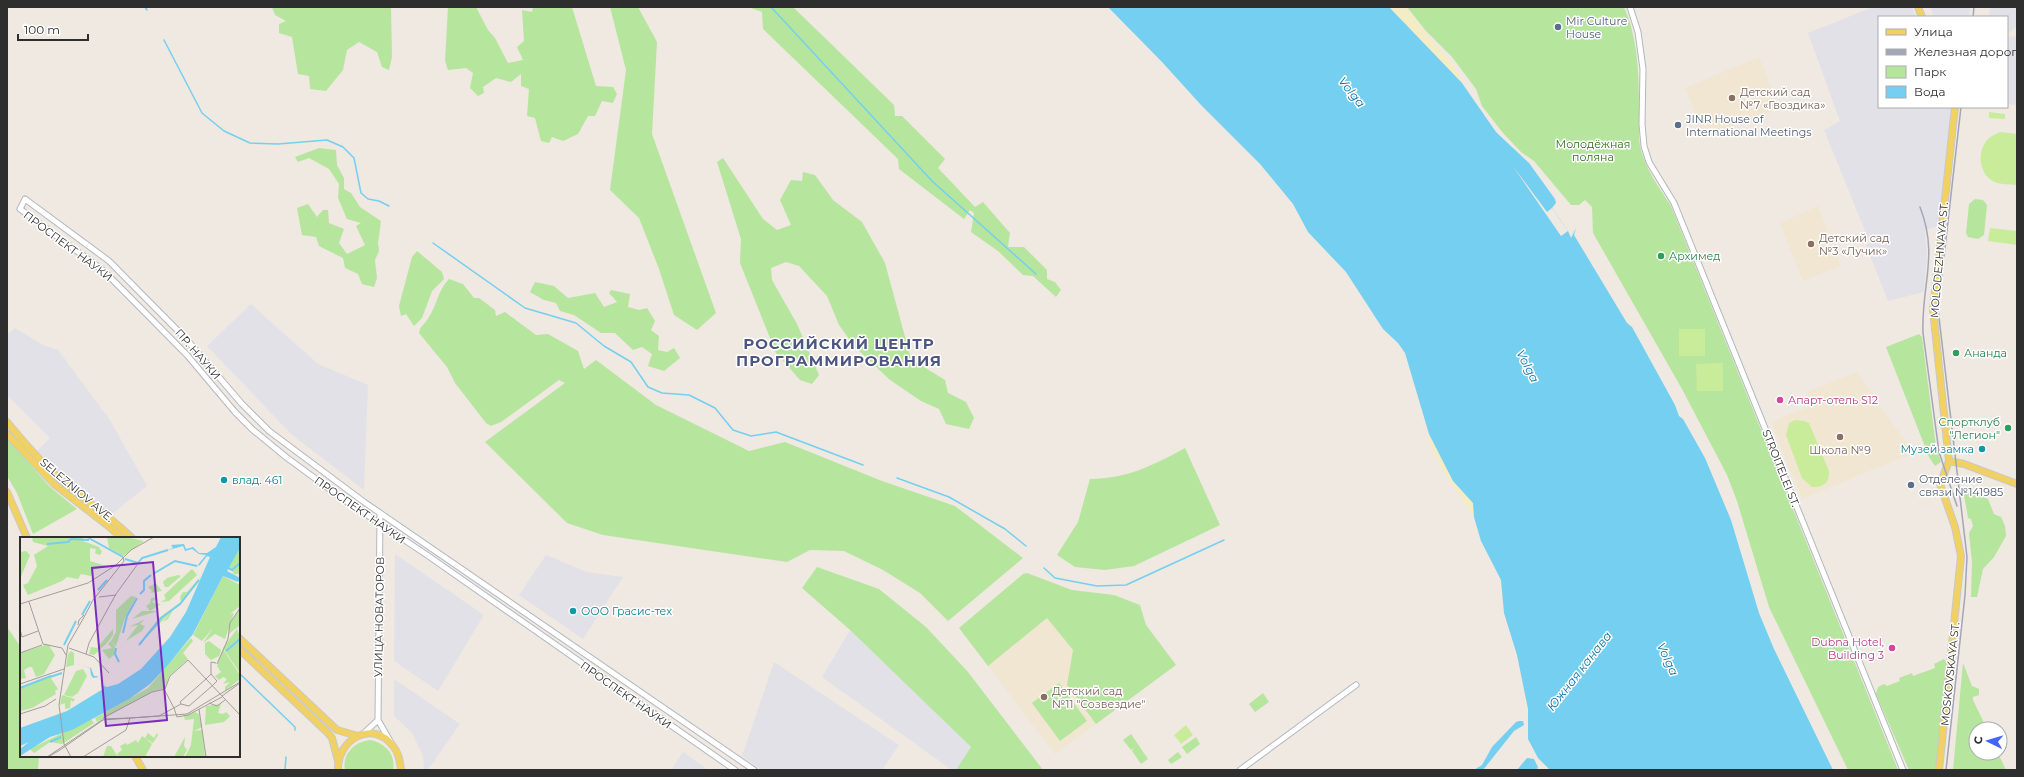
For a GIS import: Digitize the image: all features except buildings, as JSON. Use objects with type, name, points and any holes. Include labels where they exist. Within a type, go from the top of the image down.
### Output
[{"type":"main road","name":"MOLODEZHNAYA ST.","points":[[1949,461],[1933,310],[1955,108]]},
{"type":"main road","name":"SELEZNIOV AVE.","points":[[7,422],[58,477],[112,519],[131,537]]},
{"type":"main road","name":"SELEZNIOV AVE.","points":[[7,434],[54,484],[121,537]]},
{"type":"main road","name":"MOSKOVSKAYA ST.","points":[[1939,770],[1960,577],[1960,546],[1940,484],[1949,461]]},
{"type":"main road","points":[[1949,461],[1964,464],[2017,484]]},
{"type":"main road","points":[[7,492],[27,537]]},
{"type":"main road","points":[[240,639],[337,730],[360,735],[380,736],[394,747],[399,758],[400,770]]},
{"type":"main road","points":[[240,650],[328,733],[332,738],[338,761],[338,770]]},
{"type":"main road","points":[[338,761],[344,746],[360,735]]},
{"type":"main road","points":[[136,757],[143,770]]},
{"type":"street","name":"STROITELEI ST.","points":[[1630,7],[1641,50],[1643,94],[1642,124],[1646,154],[1652,168],[1674,203],[1903,770]]},
{"type":"street","name":"ПР. НАУКИ","points":[[20,210],[25,199],[109,261],[187,340],[242,404],[269,431],[380,513]]},
{"type":"street","name":"ПРОСПЕКТ НАУКИ","points":[[20,210],[104,271],[187,355],[253,430],[317,480],[380,525],[427,555],[735,770]]},
{"type":"street","name":"УЛИЦА НОВАТОРОВ","points":[[378,720],[380,513]]},
{"type":"street","name":"ПРОСПЕКТ НАУКИ","points":[[380,513],[754,770]]},
{"type":"street","points":[[1240,770],[1356,685]]},
{"type":"street","points":[[360,735],[378,720],[394,747]]},
{"type":"shaded area","points":[[1873,7],[1912,7],[1916,16],[1878,16],[1878,108],[1951,108],[1952,111],[1939,226],[1925,230],[1927,255],[1924,292],[1888,301],[1866,245],[1870,243],[1824,130],[1840,121],[1808,33]]},
{"type":"shaded area","points":[[1930,7],[1970,7],[1969,16],[1934,16]]},
{"type":"shaded area","points":[[1990,7],[2017,7],[2017,26],[2008,33],[2008,16],[1989,16]]},
{"type":"shaded area","points":[[2008,36],[2017,37],[2017,105],[2008,104]]},
{"type":"shaded area","name":"Детский сад №7 «Гвоздика»","points":[[1759,57],[1779,108],[1713,134],[1701,128],[1685,88]]},
{"type":"shaded area","name":"Детский сад №3 «Лучик»","points":[[1818,206],[1841,266],[1803,281],[1780,223]]},
{"type":"shaded area","points":[[251,304],[318,364],[368,385],[364,490],[291,434],[207,346]]},
{"type":"shaded area","points":[[15,328],[43,345],[58,350],[110,420],[147,486],[112,514],[61,475],[37,451],[50,438],[7,395],[7,335]]},
{"type":"shaded area","name":"Школа №9","points":[[1857,372],[1913,453],[1802,499],[1771,422],[1811,406],[1807,392]]},
{"type":"shaded area","points":[[395,554],[484,615],[438,691],[394,661]]},
{"type":"shaded area","name":"ООО Грасис-тех","points":[[546,555],[587,572],[623,577],[583,639],[519,595]]},
{"type":"shaded area","name":"Детский сад №11 \"Созвездие\"","points":[[1047,618],[1073,650],[1067,685],[1096,724],[1055,754],[988,666]]},
{"type":"shaded area","points":[[850,630],[971,747],[956,770],[952,770],[822,677]]},
{"type":"shaded area","points":[[774,662],[899,745],[882,770],[762,770],[742,756]]},
{"type":"shaded area","points":[[394,679],[460,724],[428,770],[424,770],[423,756],[412,733],[394,716]]},
{"type":"shaded area","points":[[683,752],[708,770],[671,770]]},
{"type":"green space","points":[[272,7],[391,7],[392,57],[389,70],[382,67],[377,52],[359,42],[347,50],[343,70],[326,91],[310,89],[309,76],[298,74],[292,37],[279,33],[279,24],[286,21],[275,15]]},
{"type":"green space","points":[[448,7],[476,7],[508,63],[523,60],[517,47],[524,41],[522,10],[532,12],[533,7],[572,7],[596,86],[613,87],[617,94],[613,103],[602,101],[595,116],[588,116],[578,134],[563,141],[552,137],[549,143],[541,141],[535,118],[527,116],[529,89],[521,86],[521,74],[511,82],[496,78],[483,87],[484,93],[478,96],[470,88],[473,73],[466,68],[448,70],[445,61]]},
{"type":"green space","points":[[610,7],[638,7],[657,42],[652,134],[716,313],[697,330],[674,315],[659,269],[639,218],[610,190],[626,70]]},
{"type":"green space","points":[[748,7],[793,7],[894,105],[895,116],[902,116],[945,159],[938,168],[975,207],[983,202],[1010,233],[1008,247],[1024,247],[1047,270],[1047,279],[1055,282],[1061,290],[1056,297],[1033,276],[1023,275],[998,251],[971,232],[974,213],[970,210],[964,219],[899,169],[898,159],[763,29],[762,12]]},
{"type":"green space","name":"Молодёжная поляна","points":[[1407,7],[1624,7],[1629,19],[1637,57],[1639,83],[1639,137],[1642,154],[1653,178],[1671,206],[1898,770],[1848,770],[1769,607],[1737,501],[1727,475],[1682,389],[1593,233],[1592,207],[1585,200],[1579,205],[1571,205],[1534,161],[1521,152],[1503,133],[1482,106],[1476,89],[1452,57],[1426,31]]},
{"type":"green space","points":[[1989,112],[2005,114],[2005,119],[1989,118]]},
{"type":"green space","points":[[2000,132],[2017,134],[2017,185],[1995,182],[1986,175],[1981,165],[1981,153],[1986,141]]},
{"type":"green space","points":[[319,148],[336,150],[337,165],[344,178],[344,189],[351,193],[360,207],[381,221],[378,243],[379,251],[375,260],[377,278],[374,287],[362,284],[358,274],[345,268],[343,258],[319,246],[316,237],[302,235],[297,208],[308,204],[317,217],[323,210],[328,210],[329,223],[344,229],[339,243],[347,254],[365,245],[356,226],[361,223],[347,219],[338,198],[339,184],[329,169],[309,158],[298,162],[295,157]]},
{"type":"green space","points":[[723,158],[763,219],[777,230],[791,225],[780,200],[791,180],[802,181],[803,172],[815,175],[833,200],[862,222],[885,263],[911,359],[945,380],[948,393],[966,402],[974,418],[969,429],[946,424],[939,409],[921,401],[890,380],[855,347],[839,325],[827,296],[799,266],[786,262],[771,268],[772,280],[797,324],[819,375],[812,384],[800,380],[776,353],[740,263],[741,239],[717,162]]},
{"type":"green space","points":[[1975,199],[1983,200],[1987,205],[1984,235],[1978,239],[1968,237],[1966,233],[1969,204]]},
{"type":"green space","points":[[1990,228],[2017,231],[2017,245],[1988,241]]},
{"type":"green space","points":[[417,251],[442,272],[444,279],[432,291],[422,318],[414,326],[406,314],[401,316],[399,306],[412,257]]},
{"type":"green space","points":[[449,279],[463,284],[474,298],[479,298],[495,310],[496,316],[505,312],[536,335],[548,334],[578,351],[584,369],[596,360],[656,405],[749,451],[785,442],[882,481],[955,506],[1023,558],[948,621],[920,593],[883,570],[844,551],[810,550],[787,562],[603,535],[567,523],[485,442],[565,383],[559,380],[501,422],[491,426],[486,423],[455,383],[447,367],[419,333],[421,327],[426,322],[433,310],[442,289]]},
{"type":"green space","points":[[535,282],[554,286],[568,298],[595,293],[604,307],[617,302],[609,293],[611,290],[630,294],[628,307],[639,310],[647,308],[655,321],[651,330],[659,336],[658,350],[667,352],[674,348],[680,358],[664,371],[648,366],[652,354],[642,347],[633,350],[615,333],[601,333],[574,315],[560,311],[556,303],[544,300],[530,292]]},
{"type":"green space","points":[[1679,329],[1705,329],[1705,356],[1679,356]]},
{"type":"green space","points":[[1919,334],[1922,337],[1936,447],[1941,462],[1935,466],[1929,457],[1886,347]]},
{"type":"green space","points":[[1723,363],[1723,391],[1697,391],[1696,364]]},
{"type":"green space","points":[[1795,420],[1809,423],[1829,471],[1828,479],[1825,484],[1812,487],[1802,478],[1786,435],[1789,423]]},
{"type":"green space","points":[[7,438],[50,487],[77,509],[33,534],[17,493],[7,476]]},
{"type":"green space","points":[[1185,448],[1220,525],[1134,566],[1105,570],[1075,567],[1057,555],[1078,522],[1090,479],[1116,477],[1128,474],[1162,460]]},
{"type":"green space","points":[[1971,491],[1988,499],[1994,514],[2001,517],[2005,526],[2006,536],[1994,557],[1983,569],[1977,597],[1971,597],[1972,562],[1969,533],[1973,526],[1971,519],[1968,518],[1964,495]]},
{"type":"green space","points":[[817,567],[879,589],[926,627],[968,672],[1043,770],[956,770],[971,747],[850,630],[802,588]]},
{"type":"green space","points":[[1027,573],[1072,590],[1114,595],[1140,605],[1146,625],[1176,665],[1096,724],[1067,685],[1073,650],[1047,618],[988,666],[959,628],[1023,574]]},
{"type":"green space","points":[[7,627],[20,646],[20,757],[39,757],[38,770],[7,770]]},
{"type":"green space","points":[[1944,659],[1947,663],[1936,770],[1909,770],[1876,694],[1878,687],[1884,684],[1887,686],[1900,681],[1899,678],[1912,673],[1913,676],[1935,668],[1934,664]]},
{"type":"green space","points":[[1963,663],[1972,686],[1979,689],[1979,695],[1973,697],[1973,700],[1983,721],[1968,721],[1968,761],[2002,761],[2006,770],[1953,770]]},
{"type":"green space","points":[[1059,683],[1087,721],[1060,741],[1032,703]]},
{"type":"green space","points":[[1263,693],[1269,702],[1255,712],[1249,704]]},
{"type":"green space","points":[[1186,725],[1193,735],[1181,744],[1174,735]]},
{"type":"green space","points":[[1131,734],[1148,759],[1141,764],[1132,751],[1134,748],[1131,750],[1123,740]]},
{"type":"green space","points":[[1196,737],[1200,744],[1187,754],[1182,747]]},
{"type":"green space","points":[[370,740],[375,741],[388,750],[393,759],[393,770],[345,770],[346,758],[351,749],[359,743]]},
{"type":"green space","points":[[1178,752],[1182,757],[1171,764],[1168,760]]},
{"type":"sand","points":[[1389,7],[1405,7],[1425,33],[1448,58],[1460,76],[1462,83]]},
{"type":"sand","points":[[1429,434],[1453,481],[1473,503],[1474,517],[1440,466],[1431,445]]},
{"type":"water","points":[[1108,7],[1389,7],[1462,83],[1496,132],[1529,163],[1555,199],[1556,203],[1552,208],[1568,231],[1571,238],[1576,228],[1574,235],[1627,323],[1632,327],[1675,405],[1679,416],[1683,419],[1705,458],[1731,520],[1759,613],[1774,649],[1833,770],[1550,770],[1538,758],[1528,739],[1528,709],[1517,655],[1504,613],[1501,580],[1481,541],[1474,517],[1473,503],[1453,481],[1429,434],[1405,353],[1398,343],[1383,329],[1346,272],[1308,232],[1293,204],[1260,164],[1201,105],[1162,62]]},
{"type":"water","points":[[1523,721],[1524,725],[1514,731],[1483,770],[1474,770],[1482,765],[1492,747],[1516,722]]},
{"type":"water","points":[[1527,758],[1534,759],[1538,767],[1537,770],[1517,770]]},
{"type":"pier","points":[[1512,165],[1547,212],[1552,208],[1568,231],[1561,236]]},
{"type":"waterway","points":[[771,7],[932,181],[1036,274]]},
{"type":"waterway","points":[[164,40],[202,113],[224,131],[250,143],[278,144],[327,140],[343,147],[354,158],[361,193],[368,199],[379,201],[389,206]]},
{"type":"waterway","points":[[433,243],[525,308],[576,323],[604,346],[631,362],[648,387],[662,393],[689,395],[715,408],[733,430],[751,436],[776,432],[863,465]]},
{"type":"waterway","points":[[897,478],[949,497],[1005,529],[1026,546]]},
{"type":"waterway","points":[[1044,568],[1055,578],[1097,586],[1126,585],[1224,540]]},
{"type":"waterway","points":[[240,674],[295,727],[295,730]]},
{"type":"waterway","points":[[285,770],[286,757]]},
{"type":"railway","points":[[1973,16],[1974,7]]},
{"type":"railway","points":[[1946,770],[1965,595],[1967,557],[1938,309],[1961,108]]},
{"type":"railway","points":[[1920,207],[1926,225],[1929,256],[1924,300],[1923,333],[1939,452],[1957,506]]},
{"type":"place","name":"Mir Culture House","points":[[1558,27]]},
{"type":"place","name":"Детский сад №7 «Гвоздика»","points":[[1732,98]]},
{"type":"place","name":"JINR House of International Meetings","points":[[1678,125]]},
{"type":"place","name":"Детский сад №3 «Лучик»","points":[[1811,244]]},
{"type":"place","name":"Архимед","points":[[1661,256]]},
{"type":"place","name":"Ананда","points":[[1956,353]]},
{"type":"place","name":"Апарт-отель S12","points":[[1780,400]]},
{"type":"place","name":"Спортклуб \"Легион\"","points":[[2008,428]]},
{"type":"place","name":"Школа №9","points":[[1840,437]]},
{"type":"place","name":"Музей замка","points":[[1982,449]]},
{"type":"place","name":"влад. 461","points":[[224,480]]},
{"type":"place","name":"Отделение связи №141985","points":[[1911,485]]},
{"type":"place","name":"ООО Грасис-тех","points":[[573,611]]},
{"type":"place","name":"Dubna Hotel, Building 3","points":[[1892,648]]},
{"type":"place","name":"Детский сад №11 \"Созвездие\"","points":[[1044,697]]},
{"type":"district","name":"РОССИЙСКИЙ ЦЕНТР ПРОГРАММИРОВАНИЯ","points":[[839,352]]},
{"type":"water label","name":"Volga","points":[[1352,92]]},
{"type":"water label","name":"Volga","points":[[1528,366]]},
{"type":"water label","name":"Volga","points":[[1668,659]]},
{"type":"water label","name":"Южная канава","points":[[1579,671]]}]
